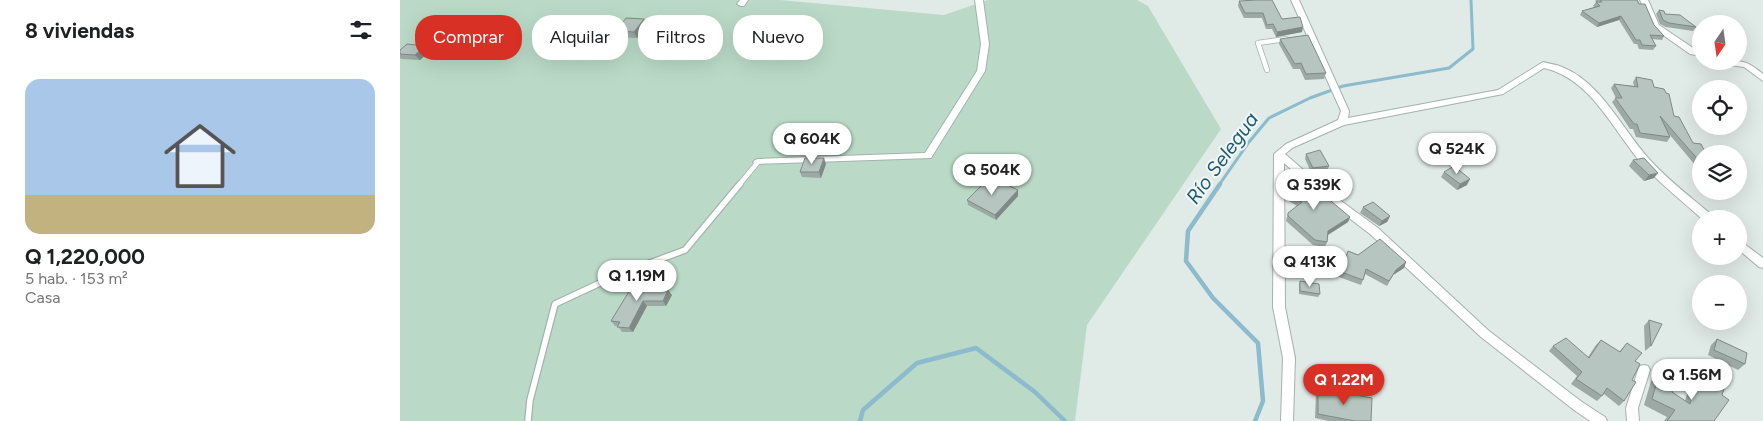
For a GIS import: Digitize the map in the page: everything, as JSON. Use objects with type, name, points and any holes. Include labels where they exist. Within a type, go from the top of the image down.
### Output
[{"type":"street","points":[[758,162],[928,156],[981,71],[986,56],[979,0]]},
{"type":"street","points":[[1295,0],[1313,36],[1345,111],[1342,122]]},
{"type":"street","points":[[1644,0],[1656,26],[1692,51]]},
{"type":"street","points":[[1279,154],[1289,146],[1342,122],[1500,92],[1543,64],[1559,66],[1572,73],[1620,125],[1650,166],[1699,210]]},
{"type":"street","points":[[1748,66],[1763,78]]},
{"type":"street","points":[[1279,154],[1279,307],[1289,358],[1287,421]]},
{"type":"street","points":[[1279,154],[1328,196],[1374,231],[1485,334],[1562,394],[1602,421]]},
{"type":"street","points":[[1747,251],[1763,264]]},
{"type":"street","points":[[1633,421],[1632,408],[1644,370]]},
{"type":"lane","points":[[1303,37],[1313,36]]},
{"type":"lane","points":[[1267,70],[1258,43],[1293,38]]},
{"type":"lane","points":[[528,421],[530,400],[555,304],[615,276],[685,250],[758,162]]},
{"type":"green space","points":[[400,0],[780,0],[944,15],[988,0],[1137,0],[1148,6],[1221,129],[1087,325],[1075,421],[400,421]]},
{"type":"building","points":[[1272,0],[1282,19],[1300,17],[1303,27],[1277,32],[1273,24],[1267,25],[1263,13],[1245,13],[1239,1]]},
{"type":"building","points":[[1600,0],[1637,0],[1639,4],[1645,4],[1654,25],[1664,36],[1650,35],[1656,46],[1642,45],[1640,40],[1636,40],[1621,16],[1599,23],[1582,11],[1600,6],[1596,2],[1602,2]]},
{"type":"building","points":[[1659,10],[1664,11],[1665,14],[1680,15],[1692,24],[1692,26],[1669,23],[1663,20]]},
{"type":"building","points":[[628,18],[638,19],[638,27],[634,32],[628,32]]},
{"type":"building","points":[[1308,35],[1326,73],[1306,74],[1301,63],[1295,64],[1280,39]]},
{"type":"building","points":[[407,44],[415,45],[415,55],[400,54],[400,50]]},
{"type":"building","points":[[1636,77],[1652,80],[1654,87],[1664,89],[1669,94],[1674,116],[1679,117],[1693,143],[1702,145],[1692,145],[1692,153],[1660,116],[1670,137],[1640,133],[1637,124],[1634,124],[1615,98],[1622,98],[1614,84],[1638,87]]},
{"type":"building","points":[[1320,150],[1329,166],[1313,168],[1306,154]]},
{"type":"building","points":[[805,158],[824,158],[819,172],[800,172]]},
{"type":"building","points":[[1644,158],[1658,173],[1649,175],[1633,160]]},
{"type":"building","points":[[1454,166],[1470,179],[1460,184],[1444,172]]},
{"type":"building","points":[[1288,171],[1294,177],[1299,178],[1299,199],[1313,186],[1350,217],[1328,231],[1327,242],[1315,240],[1288,216],[1288,213],[1302,202],[1288,193]]},
{"type":"building","points":[[987,180],[998,185],[1001,182],[1018,190],[995,215],[967,200]]},
{"type":"building","points":[[1373,202],[1390,216],[1382,221],[1363,207]]},
{"type":"building","points":[[1380,239],[1406,262],[1396,270],[1389,281],[1366,269],[1363,280],[1341,272],[1348,251],[1358,255]]},
{"type":"building","points":[[1293,250],[1306,252],[1307,271],[1294,269]]},
{"type":"building","points":[[636,280],[652,283],[647,289],[668,290],[663,301],[643,301],[629,328],[617,327],[620,322],[611,321]]},
{"type":"building","points":[[1300,281],[1319,284],[1320,294],[1300,291]]},
{"type":"building","points":[[1649,320],[1662,324],[1651,346]]},
{"type":"building","points":[[1566,338],[1589,358],[1601,340],[1620,352],[1627,343],[1642,353],[1635,361],[1640,364],[1632,380],[1636,382],[1624,401],[1607,388],[1602,396],[1576,379],[1582,372],[1553,346]]},
{"type":"building","points":[[1717,339],[1747,353],[1745,364],[1714,350]]},
{"type":"building","points":[[1659,375],[1674,382],[1672,392],[1690,404],[1698,376],[1724,389],[1722,395],[1729,400],[1714,421],[1667,421],[1675,410],[1652,399]]},
{"type":"building","points":[[1318,388],[1372,398],[1371,421],[1355,421],[1318,414]]},
{"type":"waterway","name":"Río Selegua","points":[[1219,185],[1249,142],[1269,118],[1310,98],[1343,86],[1449,68],[1473,49],[1471,0]]},
{"type":"waterway","name":"Río Selegua","points":[[1220,184],[1188,231],[1186,261],[1213,298],[1258,343],[1263,401],[1255,421]]},
{"type":"waterway","name":"Río Selegua","points":[[860,421],[863,410],[917,363],[976,348],[1035,392],[1065,421]]}]
